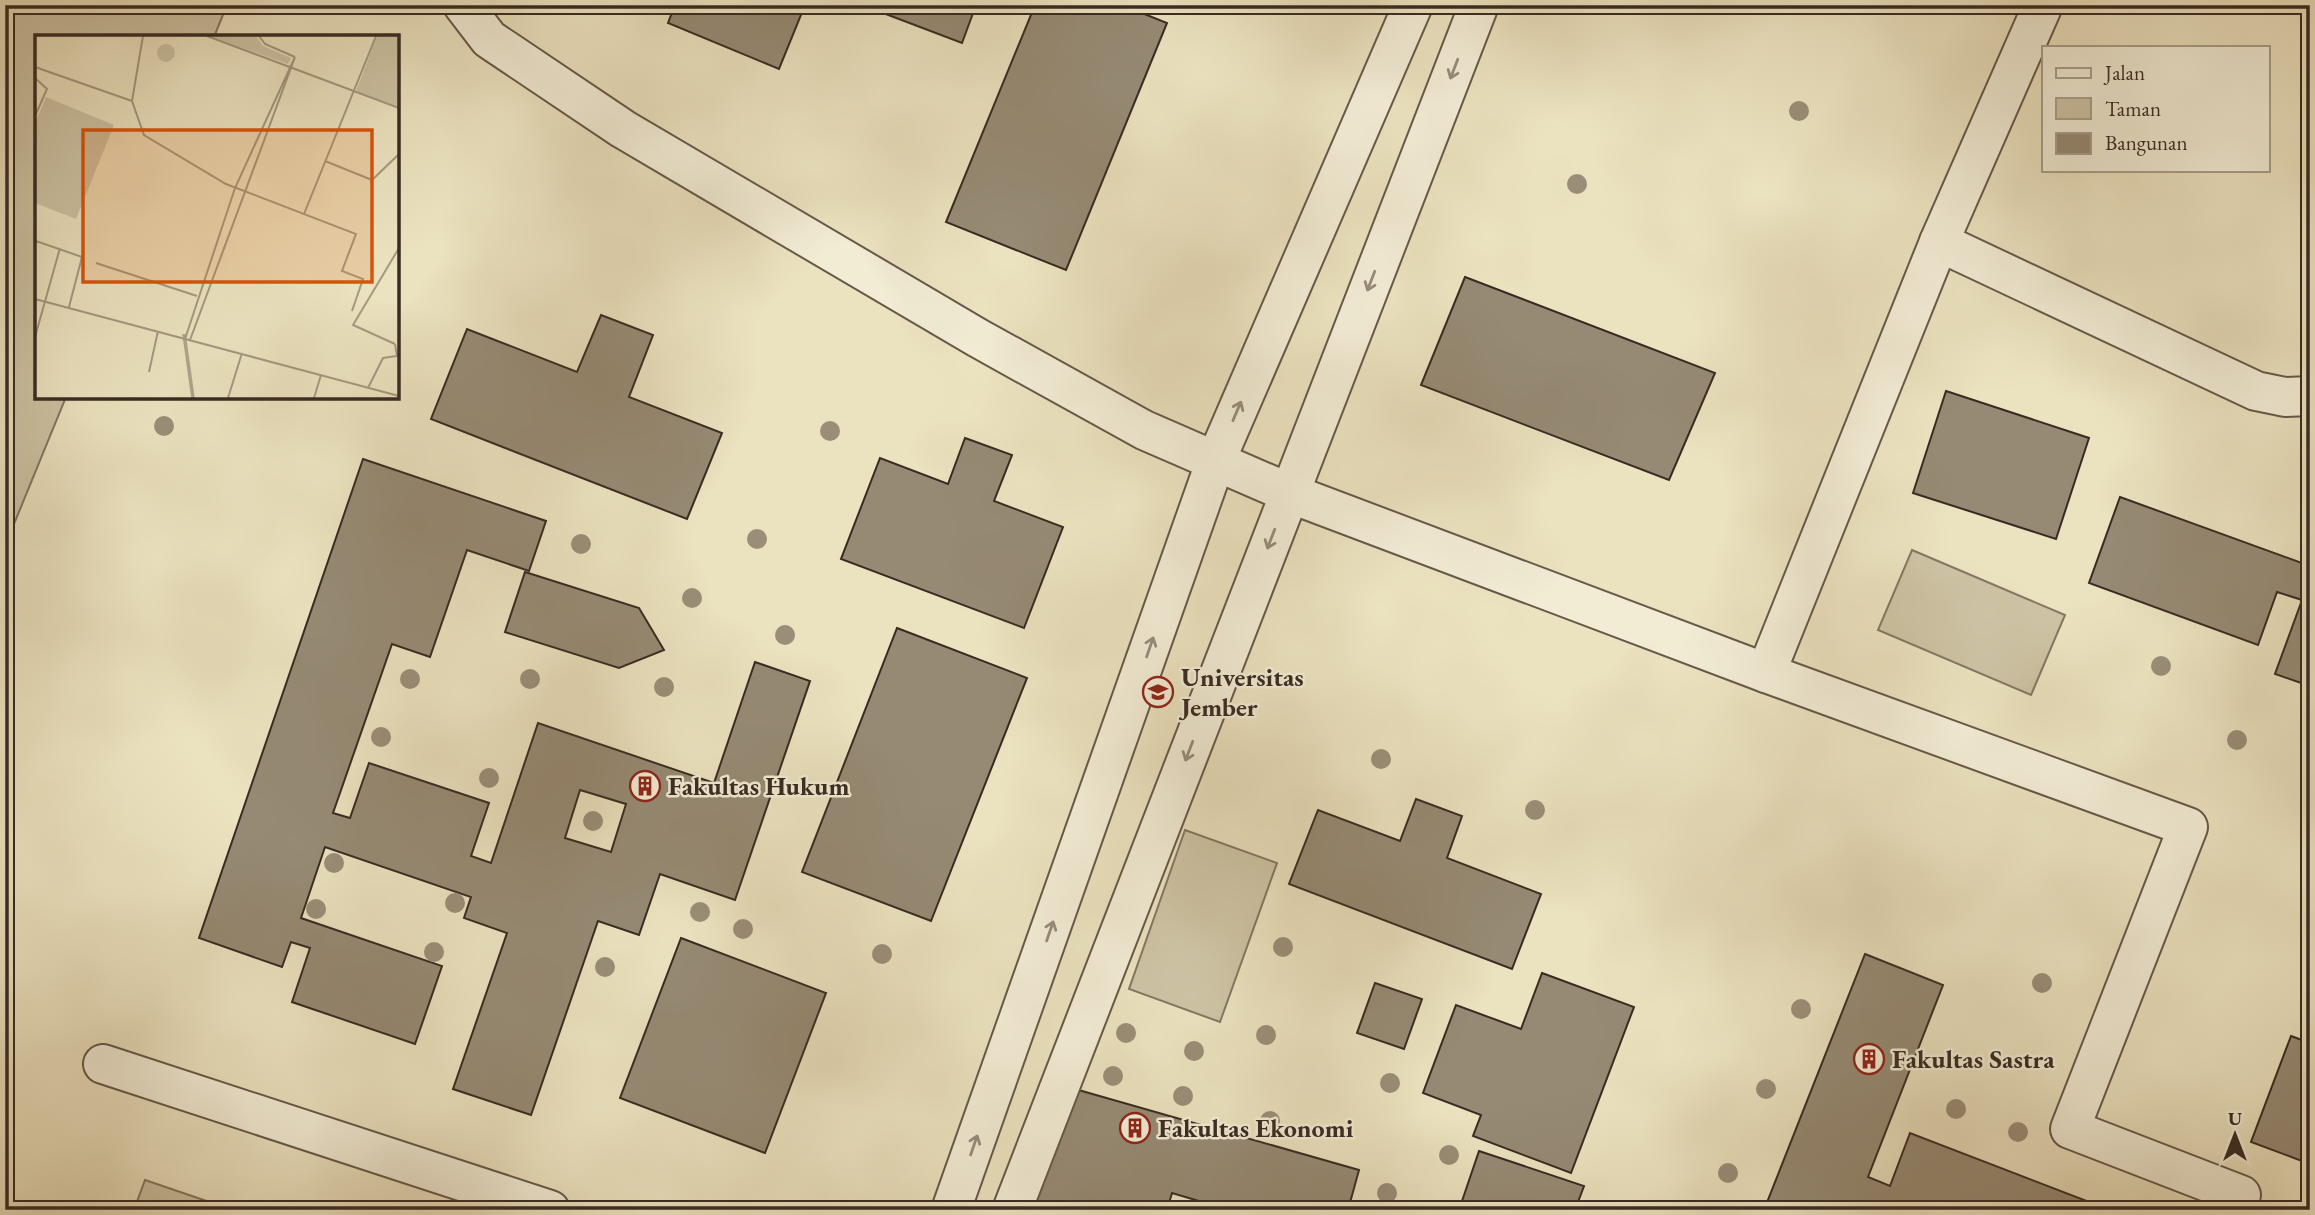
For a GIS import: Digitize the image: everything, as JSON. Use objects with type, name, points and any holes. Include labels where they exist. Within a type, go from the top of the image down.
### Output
[{"type":"lane","points":[[464,5],[489,39],[622,129],[990,345],[1144,430],[1289,493],[1766,673],[2188,827],[2070,1129],[2241,1195],[2236,1210]]},
{"type":"lane","points":[[951,1210],[1216,460],[1413,5]]},
{"type":"lane","points":[[1012,1210],[1479,5]]},
{"type":"lane","points":[[1766,673],[1939,242],[2043,5]]},
{"type":"lane","points":[[1939,242],[2256,391],[2285,397],[2310,396]]},
{"type":"lane","points":[[103,1063],[550,1210]]},
{"type":"green space","points":[[5,5],[227,5],[215,35],[35,35],[35,399],[65,399],[5,546]]},
{"type":"green space","points":[[1912,550],[2065,615],[2031,695],[1878,630]]},
{"type":"green space","points":[[1185,830],[1277,863],[1220,1022],[1129,989]]},
{"type":"green space","points":[[145,1180],[233,1210],[134,1210]]},
{"type":"building","points":[[675,5],[805,5],[779,69],[668,23]]},
{"type":"building","points":[[862,5],[976,5],[962,43]]},
{"type":"building","points":[[1035,5],[1122,5],[1167,23],[1066,270],[946,222]]},
{"type":"building","points":[[1465,277],[1715,373],[1669,480],[1421,385]]},
{"type":"building","points":[[601,315],[653,335],[629,397],[722,433],[687,519],[431,419],[467,329],[577,372]]},
{"type":"building","points":[[1946,391],[2089,438],[2056,539],[1913,493]]},
{"type":"building","points":[[965,438],[1012,455],[994,501],[1063,527],[1024,628],[841,559],[880,458],[948,484]]},
{"type":"building","name":"Fakultas Hukum","points":[[363,459],[546,521],[529,571],[467,550],[430,657],[392,644],[333,813],[350,818],[369,763],[489,803],[471,856],[491,863],[538,723],[714,783],[755,662],[810,681],[735,900],[660,874],[639,935],[598,921],[531,1115],[453,1089],[507,933],[464,918],[471,897],[325,847],[301,918],[442,966],[415,1044],[292,1002],[310,948],[291,942],[282,967],[199,938]],"holes":[[[580,790],[626,804],[611,852],[565,838]]]},
{"type":"building","points":[[2120,497],[2310,566],[2310,686],[2275,674],[2302,600],[2277,592],[2258,645],[2089,583]]},
{"type":"building","points":[[525,572],[639,608],[664,650],[619,668],[505,632]]},
{"type":"building","name":"Fakultas Hukum","points":[[897,628],[1027,678],[931,921],[802,872]]},
{"type":"building","points":[[1416,799],[1462,816],[1447,858],[1541,894],[1512,969],[1289,884],[1318,810],[1400,841]]},
{"type":"building","points":[[681,938],[826,993],[765,1153],[620,1098]]},
{"type":"building","name":"Fakultas Sastra","points":[[1865,954],[1943,985],[1868,1177],[1890,1186],[1910,1133],[2110,1210],[1855,1210],[1841,1204],[1839,1210],[1764,1210]]},
{"type":"building","name":"Fakultas Ekonomi","points":[[1542,973],[1634,1007],[1571,1173],[1473,1136],[1481,1115],[1423,1093],[1456,1005],[1521,1029]]},
{"type":"building","name":"Fakultas Ekonomi","points":[[1375,983],[1422,999],[1404,1049],[1357,1033]]},
{"type":"building","points":[[2291,1036],[2310,1043],[2310,1164],[2251,1142]]},
{"type":"building","name":"Fakultas Ekonomi","points":[[1068,1087],[1359,1170],[1348,1210],[1229,1210],[1172,1193],[1167,1210],[1032,1210]]},
{"type":"building","points":[[1479,1151],[1584,1186],[1575,1210],[1459,1210]]},
{"type":"place","name":"Universitas Jember","points":[[1158,692]]},
{"type":"place","name":"Fakultas Hukum","points":[[645,786]]},
{"type":"place","name":"Fakultas Sastra","points":[[1869,1059]]},
{"type":"place","name":"Fakultas Ekonomi","points":[[1135,1128]]}]
